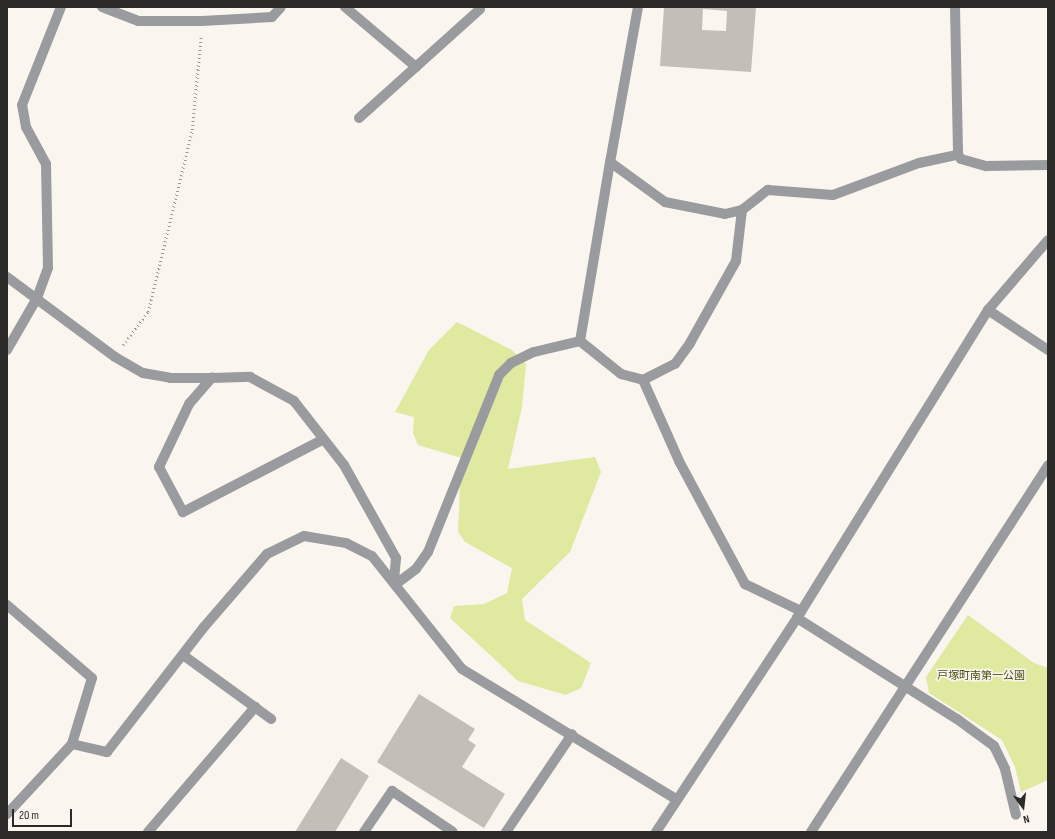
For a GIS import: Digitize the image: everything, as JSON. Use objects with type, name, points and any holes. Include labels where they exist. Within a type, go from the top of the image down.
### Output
[{"type":"street","points":[[7,350],[37,298],[48,268],[46,164],[26,128],[22,106],[61,7]]},
{"type":"street","points":[[102,7],[138,21],[202,21],[272,17],[281,7]]},
{"type":"street","points":[[345,7],[416,67]]},
{"type":"street","points":[[580,341],[638,7]]},
{"type":"street","points":[[955,7],[958,155],[961,159],[986,166],[1048,165]]},
{"type":"street","points":[[359,118],[480,9]]},
{"type":"street","points":[[610,162],[665,202],[725,214],[742,210],[768,190],[833,195],[919,163],[958,155]]},
{"type":"street","points":[[580,341],[621,374],[643,380],[674,364],[690,343],[736,261],[742,210]]},
{"type":"street","points":[[656,832],[676,799],[799,614],[988,310],[1048,240]]},
{"type":"street","points":[[7,277],[115,357],[143,373],[170,378],[250,377],[294,401],[322,440],[344,465],[396,558],[395,583]]},
{"type":"street","points":[[988,310],[1048,350]]},
{"type":"street","points":[[395,583],[416,569],[428,552],[499,375],[511,363],[534,352],[580,341]]},
{"type":"street","points":[[212,378],[189,404],[159,467],[183,512],[322,440]]},
{"type":"street","points":[[643,380],[679,461],[745,584],[799,614],[994,746],[1005,769],[1016,815]]},
{"type":"street","points":[[811,832],[1048,465]]},
{"type":"street","points":[[72,744],[107,752],[183,655],[267,554],[304,536],[346,543],[372,556],[462,668],[676,799]]},
{"type":"street","points":[[7,604],[92,678],[72,744],[7,814]]},
{"type":"street","points":[[183,655],[271,719]]},
{"type":"street","points":[[148,832],[255,708]]},
{"type":"street","points":[[506,832],[572,734]]},
{"type":"street","points":[[364,832],[392,791],[453,832]]},
{"type":"path","points":[[115,357],[148,312],[192,130],[202,21]]},
{"type":"green space","points":[[457,322],[512,350],[526,364],[522,407],[508,469],[595,457],[601,472],[570,552],[522,599],[525,620],[591,663],[581,688],[566,695],[518,681],[450,618],[454,606],[484,604],[507,593],[512,568],[465,542],[458,532],[461,458],[418,445],[413,433],[414,417],[395,412],[429,350]]},
{"type":"green space","name":"戸塚町南第一公園","points":[[968,615],[1034,663],[1048,668],[1048,780],[1021,792],[1015,767],[1002,740],[929,693],[926,677]]},
{"type":"building","points":[[664,7],[756,7],[751,72],[660,66]],"holes":[[[703,9],[727,11],[726,31],[702,30]]]},
{"type":"building","points":[[419,694],[475,729],[468,740],[476,745],[462,767],[505,794],[484,828],[377,762]]},
{"type":"building","points":[[341,758],[369,776],[335,832],[295,832]]}]
